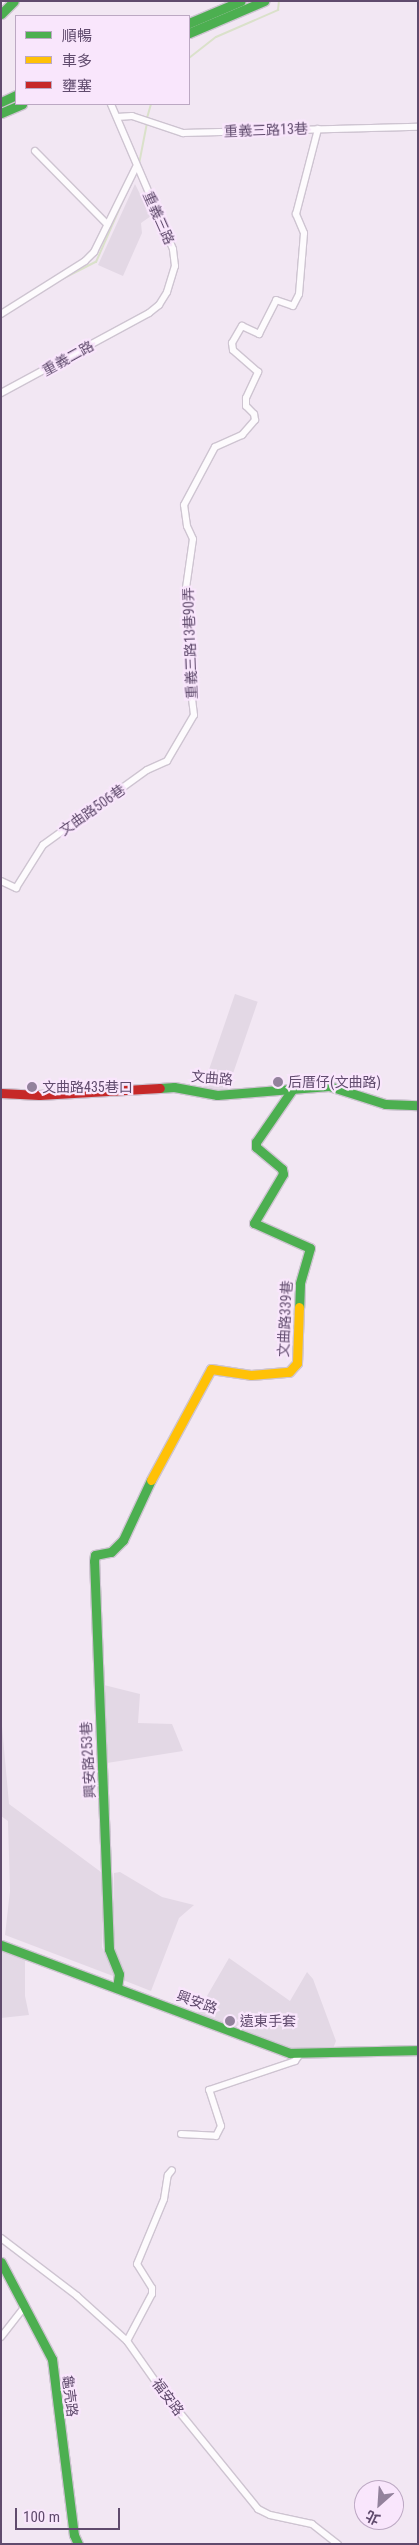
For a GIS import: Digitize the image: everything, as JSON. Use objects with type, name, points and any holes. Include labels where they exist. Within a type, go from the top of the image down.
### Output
[{"type":"street","points":[[1,14],[14,1]]},
{"type":"street","points":[[190,23],[240,1]]},
{"type":"street","points":[[190,33],[264,1]]},
{"type":"street","points":[[1,102],[15,95]]},
{"type":"street","points":[[1,113],[20,105]]},
{"type":"street","name":"重義三路","points":[[112,105],[118,117],[136,167],[173,249],[175,266],[159,305],[134,322]]},
{"type":"street","name":"重義三路13巷","points":[[118,117],[132,116],[183,133],[418,127]]},
{"type":"street","name":"重義三路13巷90弄","points":[[173,756],[194,715],[189,676],[186,588],[193,539],[187,526],[184,505],[215,447],[242,434],[255,420],[254,414],[246,406],[246,398],[258,372],[233,350],[232,343],[242,326],[259,334],[276,300],[293,306],[299,294],[304,233],[296,214],[318,129]]},
{"type":"street","points":[[35,151],[107,224]]},
{"type":"street","points":[[1,314],[85,261],[94,252],[136,167]]},
{"type":"street","name":"重義二路","points":[[1,393],[134,322]]},
{"type":"street","name":"文曲路506巷","points":[[1,881],[16,888],[43,845],[85,812],[173,756]]},
{"type":"street","name":"文曲路","points":[[1,1093],[39,1095],[174,1087],[217,1094],[238,1094],[294,1087],[329,1086],[385,1104],[418,1105]]},
{"type":"street","name":"文曲路339巷","points":[[120,1546],[143,1493],[174,1442],[211,1369],[251,1375],[289,1372],[297,1364],[300,1284],[310,1248],[254,1223],[281,1181],[283,1174],[282,1169],[256,1147],[256,1142],[294,1087]]},
{"type":"street","name":"興安路253巷","points":[[117,1988],[119,1974],[109,1949],[94,1561],[95,1555],[110,1552],[120,1546]]},
{"type":"street","name":"興安路","points":[[1,1945],[290,2053],[418,2050]]},
{"type":"street","points":[[181,2134],[216,2136],[221,2126],[210,2090],[295,2061],[301,2053]]},
{"type":"street","points":[[127,2341],[152,2294],[152,2288],[137,2264],[164,2199],[168,2175],[172,2170]]},
{"type":"street","name":"福安路","points":[[1,2238],[77,2296],[127,2341],[163,2392],[258,2509],[270,2516],[312,2524],[338,2544]]},
{"type":"street","name":"龜壳路","points":[[1,2262],[52,2359],[74,2534],[78,2544]]},
{"type":"street","points":[[1,2337],[25,2306]]},
{"type":"shaded area","points":[[135,184],[151,216],[141,223],[142,233],[123,276],[98,265]]},
{"type":"shaded area","points":[[235,994],[258,1002],[226,1094],[203,1087]]},
{"type":"shaded area","points":[[104,1685],[140,1694],[138,1723],[172,1724],[183,1751],[107,1763]]},
{"type":"shaded area","points":[[1,1715],[9,1804],[105,1875],[102,1947],[114,1972],[113,1976],[5,1935],[10,1891],[8,1821],[1,1816]]},
{"type":"shaded area","points":[[120,1872],[162,1897],[194,1905],[179,1918],[151,1991],[123,1980],[112,1946],[114,1873]]},
{"type":"shaded area","points":[[1,1948],[25,1956],[25,1996],[29,2015],[1,2018]]},
{"type":"shaded area","points":[[229,1958],[290,2001],[307,1972],[313,1979],[336,2041],[332,2051],[287,2049],[196,2015]]},
{"type":"waterway","points":[[190,57],[216,37],[278,10],[279,1]]},
{"type":"waterway","points":[[147,118],[151,105]]},
{"type":"waterway","points":[[139,164],[147,123]]},
{"type":"waterway","points":[[62,279],[96,262],[125,196]]},
{"type":"traffic: fast","points":[[1,14],[14,1]]},
{"type":"traffic: fast","points":[[190,23],[241,1]]},
{"type":"traffic: fast","points":[[190,33],[264,1]]},
{"type":"traffic: fast","points":[[1,102],[15,95]]},
{"type":"traffic: fast","points":[[1,113],[20,105]]},
{"type":"traffic: fast","points":[[160,1088],[174,1087],[217,1095],[329,1086],[385,1104],[418,1105]]},
{"type":"traffic: fast","points":[[294,1087],[256,1142],[256,1147],[282,1169],[283,1174],[254,1223],[310,1248],[300,1284],[299,1307]]},
{"type":"traffic: fast","points":[[117,1988],[119,1974],[109,1949],[94,1561],[95,1555],[111,1552],[123,1540],[151,1480]]},
{"type":"traffic: fast","points":[[1,1945],[290,2053],[418,2050]]},
{"type":"traffic: fast","points":[[1,2262],[52,2359],[74,2535],[78,2544]]},
{"type":"traffic: slow","points":[[151,1480],[211,1369],[251,1375],[289,1372],[297,1363],[299,1307]]},
{"type":"traffic: jam","points":[[1,1093],[39,1095],[160,1088]]},
{"type":"place","name":"后厝仔(文曲路)","points":[[278,1082]]},
{"type":"place","name":"文曲路435巷口","points":[[32,1087]]},
{"type":"place","name":"遠東手套","points":[[230,2021]]}]
